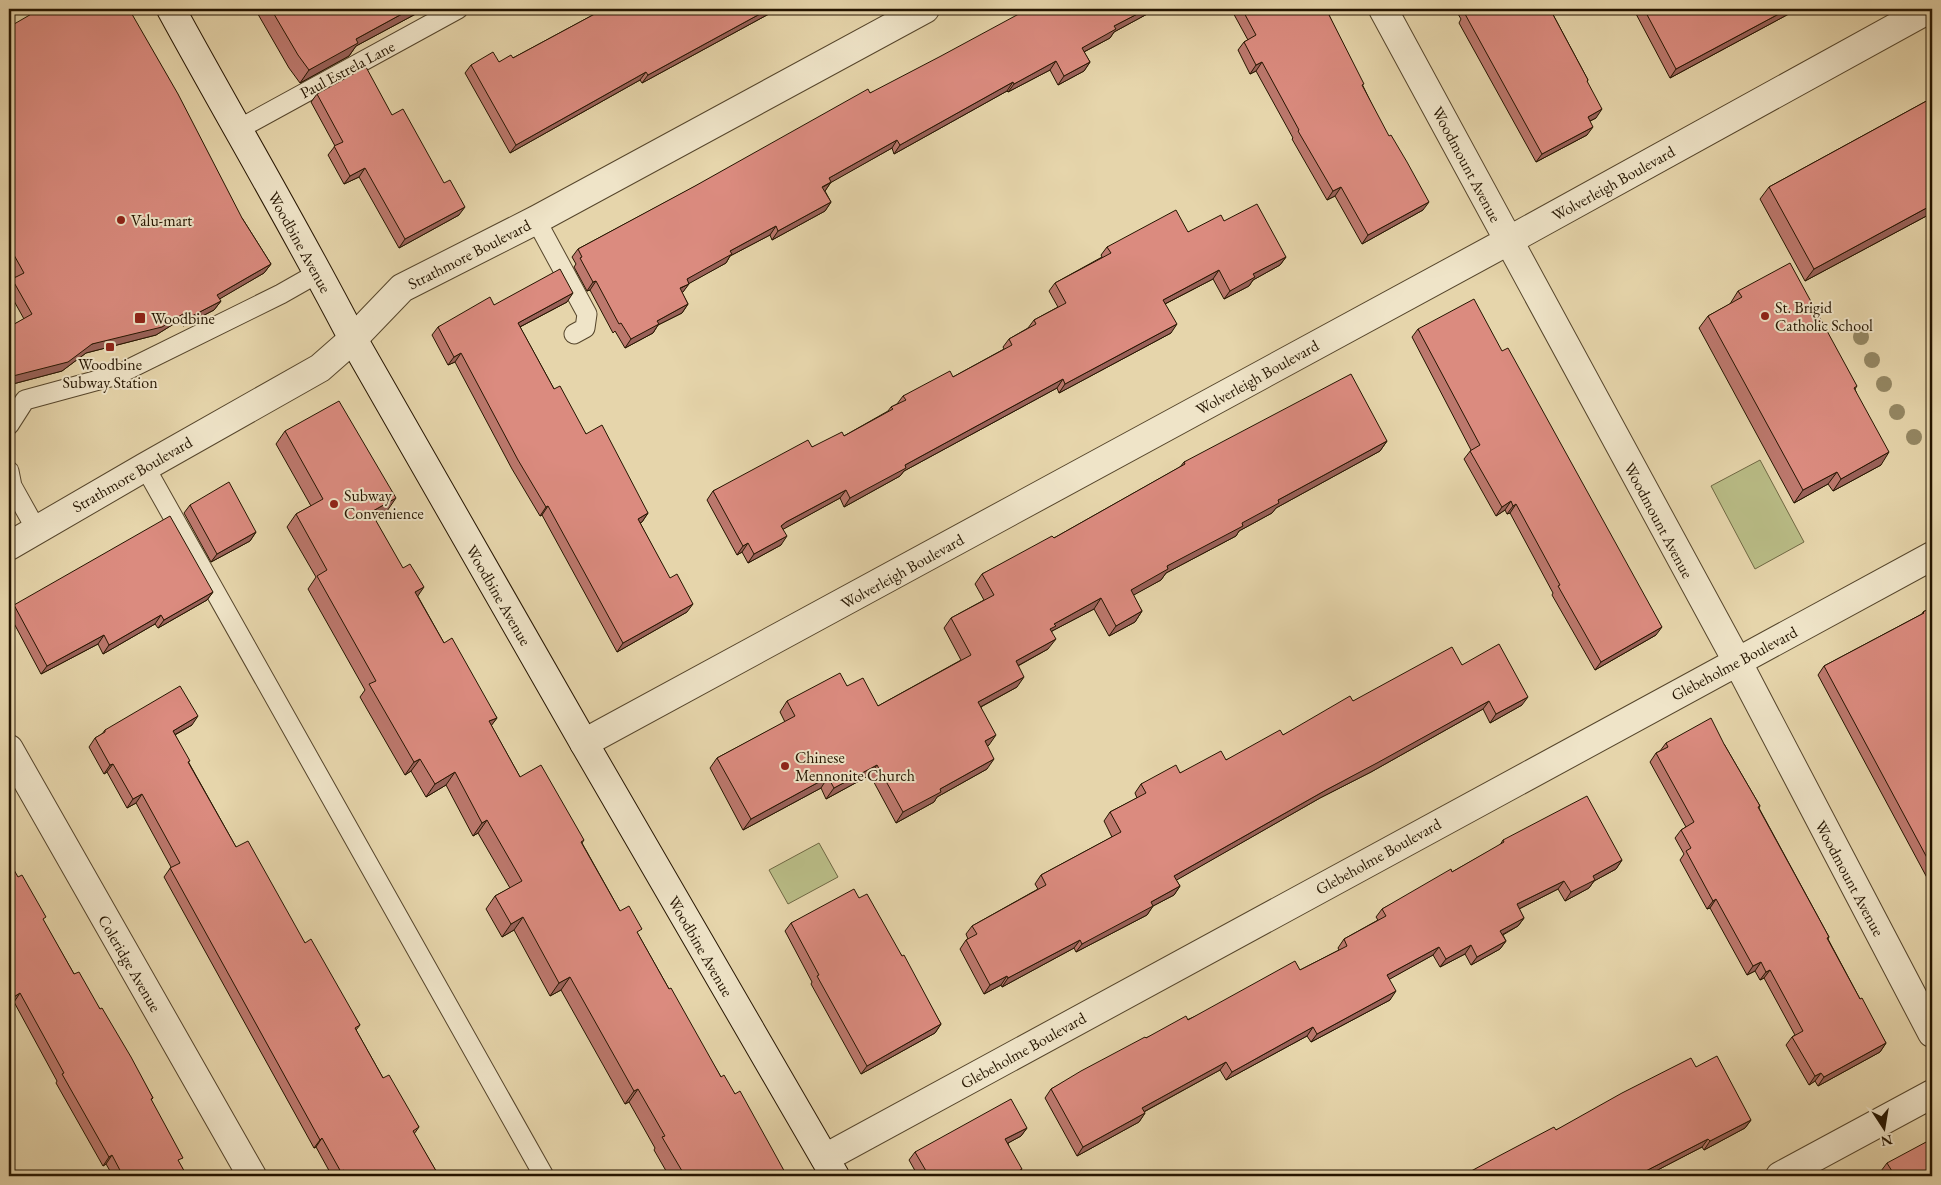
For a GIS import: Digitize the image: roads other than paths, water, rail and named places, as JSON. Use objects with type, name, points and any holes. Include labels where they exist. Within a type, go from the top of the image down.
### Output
[{"type":"street","name":"Woodbine Avenue","points":[[172,9],[237,130],[318,272],[353,339],[584,743],[830,1167]]},
{"type":"street","name":"Strathmore Boulevard","points":[[9,546],[144,467],[320,368],[353,339],[402,288],[536,220],[925,9]]},
{"type":"street","name":"Woodmount Avenue","points":[[1383,9],[1737,661],[1932,1033]]},
{"type":"street","name":"Wolverleigh Boulevard","points":[[584,743],[1508,241],[1930,9]]},
{"type":"street","name":"Glebeholme Boulevard","points":[[830,1167],[1737,661],[1932,556]]},
{"type":"street","name":"Coleridge Avenue","points":[[9,749],[252,1176]]},
{"type":"street","points":[[1780,1176],[1932,1094]]},
{"type":"lane","name":"Paul Estrela Lane","points":[[237,130],[458,9]]},
{"type":"lane","points":[[536,220],[586,314],[585,328],[574,334]]},
{"type":"lane","points":[[9,425],[25,400],[117,375],[281,294],[318,272]]},
{"type":"lane","points":[[144,467],[544,1176]]},
{"type":"lane","points":[[9,471],[12,486],[36,529]]},
{"type":"place","name":"Valu-mart","points":[[121,220]]},
{"type":"place","name":"St. Brigid Catholic School","points":[[1765,316]]},
{"type":"place","name":"Woodbine","points":[[140,318]]},
{"type":"place","name":"Woodbine Subway Station","points":[[110,347]]},
{"type":"place","name":"Subway Convenience","points":[[334,504]]},
{"type":"place","name":"Chinese Mennonite Church","points":[[785,766]]}]
